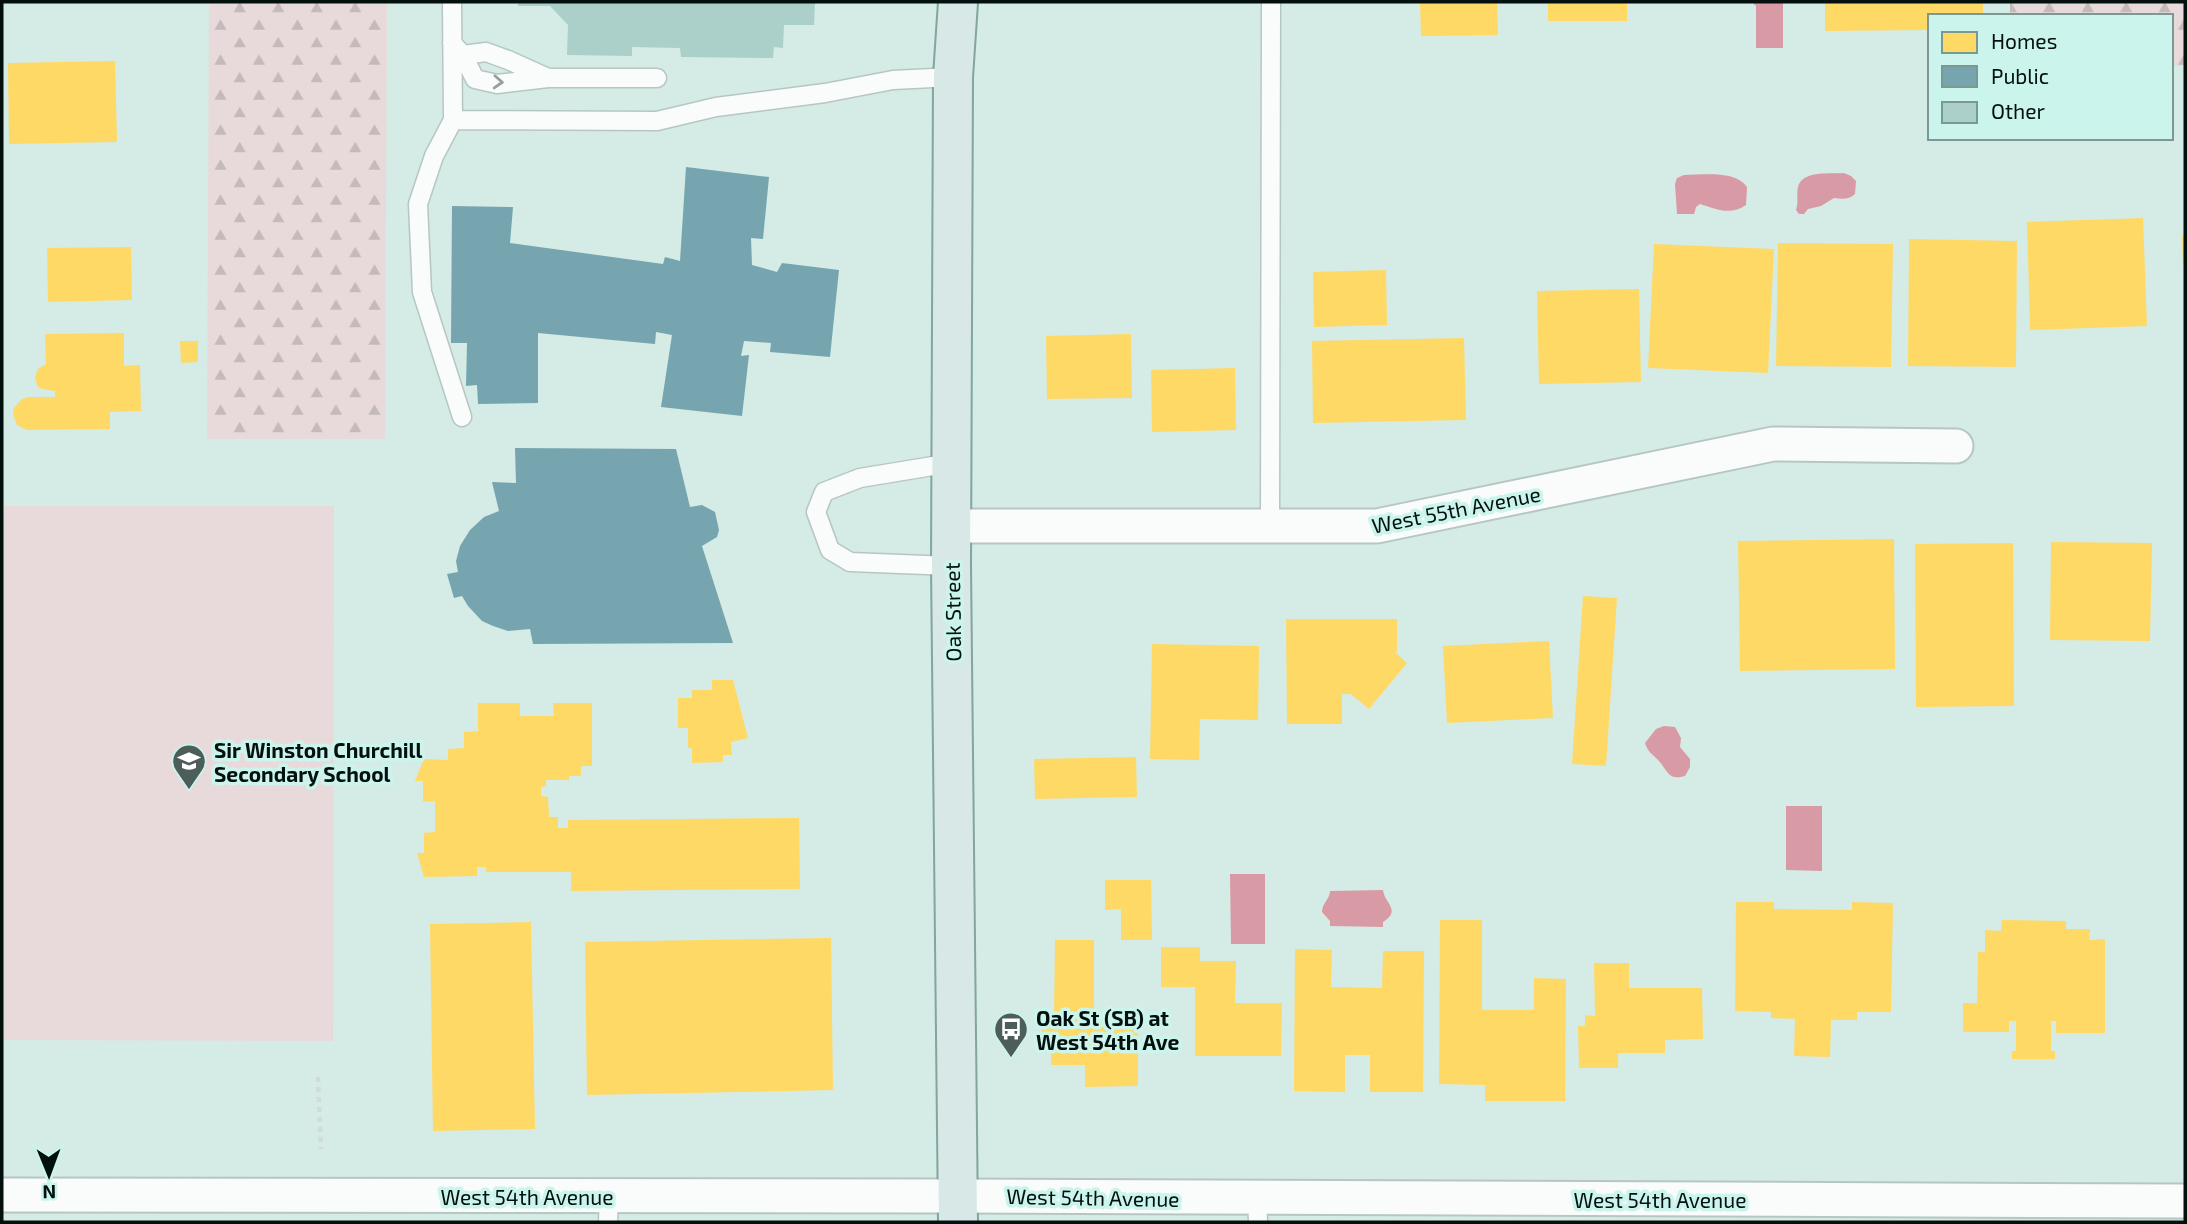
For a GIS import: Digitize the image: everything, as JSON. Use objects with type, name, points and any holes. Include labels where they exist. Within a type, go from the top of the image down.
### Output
[{"type":"main road","name":"Oak Street","points":[[957,2],[953,76],[951,566],[958,1209]]},
{"type":"street","name":"West 55th Avenue","points":[[951,526],[1377,526],[1773,444],[1956,446]]},
{"type":"street","name":"West 54th Avenue","points":[[2,1195],[273,1209],[1886,1211],[2185,1201]]},
{"type":"lane","points":[[452,2],[458,49],[453,120],[434,156],[418,204],[422,292],[462,417]]},
{"type":"lane","points":[[1270,527],[1271,2]]},
{"type":"lane","points":[[458,49],[475,79],[497,85],[548,78],[657,78]]},
{"type":"lane","points":[[458,49],[486,52],[548,78]]},
{"type":"lane","points":[[453,120],[657,121],[716,107],[825,93],[893,80],[953,76]]},
{"type":"lane","points":[[951,463],[860,478],[824,492],[816,512],[830,550],[850,562],[951,566]]},
{"type":"path","points":[[318,1077],[321,1149]]},
{"type":"green space","points":[[209,2],[387,2],[385,439],[207,439]]},
{"type":"green space","points":[[2010,2],[2185,2],[2185,66],[2173,66],[2173,14],[2010,14]]},
{"type":"green space","name":"Sir Winston Churchill Secondary School","points":[[2,506],[334,506],[333,1041],[2,1040]]},
{"type":"shaded area","points":[[1752,2],[1783,2],[1783,48],[1756,48],[1756,6]]},
{"type":"shaded area","points":[[1844,173],[1856,181],[1855,194],[1843,199],[1834,198],[1799,214],[1796,210],[1797,190],[1805,178],[1818,174]]},
{"type":"shaded area","points":[[1684,175],[1735,178],[1747,187],[1746,205],[1729,211],[1700,204],[1694,214],[1677,214],[1675,184],[1677,178]]},
{"type":"shaded area","points":[[1664,726],[1675,727],[1681,738],[1680,747],[1690,759],[1690,767],[1685,776],[1675,777],[1669,774],[1646,746],[1645,743],[1656,729]]},
{"type":"shaded area","points":[[1786,806],[1822,806],[1822,871],[1786,870]]},
{"type":"shaded area","points":[[1230,874],[1265,874],[1265,944],[1231,944]]},
{"type":"shaded area","points":[[1383,890],[1392,910],[1383,922],[1383,927],[1330,926],[1330,921],[1322,912],[1330,891]]},
{"type":"building: Homes","points":[[1420,2],[1497,2],[1498,35],[1421,36]]},
{"type":"building: Homes","points":[[1548,2],[1627,2],[1627,21],[1548,21]]},
{"type":"building: Homes","points":[[1825,2],[1983,2],[1983,14],[1928,14],[1928,30],[1825,31]]},
{"type":"building: Homes","points":[[115,61],[117,142],[9,144],[8,63]]},
{"type":"building: Homes","points":[[2143,218],[2147,326],[2030,330],[2027,222]]},
{"type":"building: Homes","points":[[2182,236],[2185,236],[2185,265],[2183,265]]},
{"type":"building: Homes","points":[[1909,239],[2017,241],[2016,367],[1908,366]]},
{"type":"building: Homes","points":[[1778,243],[1893,244],[1891,367],[1776,366]]},
{"type":"building: Homes","points":[[1654,244],[1774,249],[1768,373],[1648,368]]},
{"type":"building: Homes","points":[[131,247],[132,300],[48,302],[47,248]]},
{"type":"building: Homes","points":[[1386,270],[1387,325],[1314,327],[1313,272]]},
{"type":"building: Homes","points":[[1639,289],[1641,382],[1539,384],[1537,291]]},
{"type":"building: Homes","points":[[124,333],[124,366],[140,365],[141,411],[110,412],[110,429],[27,430],[17,425],[13,414],[14,408],[21,400],[27,397],[55,397],[55,391],[38,387],[35,378],[38,369],[46,364],[45,334]]},
{"type":"building: Homes","points":[[1131,334],[1132,398],[1047,399],[1046,336]]},
{"type":"building: Homes","points":[[1464,338],[1466,420],[1313,423],[1312,341]]},
{"type":"building: Homes","points":[[180,341],[198,341],[198,362],[181,363]]},
{"type":"building: Homes","points":[[1235,368],[1236,430],[1152,432],[1151,370]]},
{"type":"building: Homes","points":[[1894,539],[1895,669],[1740,671],[1738,541]]},
{"type":"building: Homes","points":[[2051,542],[2152,543],[2150,641],[2050,640]]},
{"type":"building: Homes","points":[[2013,543],[2014,706],[1916,707],[1915,544]]},
{"type":"building: Homes","points":[[1583,596],[1617,598],[1606,766],[1572,764]]},
{"type":"building: Homes","points":[[1286,619],[1397,619],[1395,652],[1407,663],[1369,709],[1351,694],[1342,694],[1342,724],[1287,724]]},
{"type":"building: Homes","points":[[1549,641],[1553,718],[1447,723],[1443,646]]},
{"type":"building: Homes","points":[[1152,644],[1259,646],[1258,720],[1200,719],[1199,760],[1150,759]]},
{"type":"building: Homes","points":[[712,680],[733,680],[748,738],[731,742],[732,755],[723,755],[723,762],[692,763],[692,748],[688,748],[688,728],[678,728],[678,698],[692,698],[692,690],[712,690]]},
{"type":"building: Homes","points":[[478,703],[520,703],[520,716],[554,716],[553,703],[592,703],[592,766],[581,766],[581,776],[569,776],[569,780],[546,780],[546,786],[541,787],[541,796],[548,797],[549,817],[558,817],[558,828],[568,828],[568,820],[799,818],[800,889],[571,891],[571,872],[486,872],[486,867],[477,867],[477,876],[424,877],[417,853],[424,853],[424,833],[435,832],[435,801],[423,802],[423,781],[415,781],[424,759],[448,760],[448,749],[464,748],[464,732],[478,731]]},
{"type":"building: Homes","points":[[1136,757],[1137,797],[1035,799],[1034,759]]},
{"type":"building: Homes","points":[[1105,880],[1151,880],[1152,940],[1121,940],[1121,909],[1105,910]]},
{"type":"building: Homes","points":[[1736,902],[1774,902],[1774,909],[1852,910],[1852,902],[1893,903],[1891,1012],[1857,1012],[1857,1020],[1831,1020],[1830,1057],[1794,1056],[1795,1019],[1771,1018],[1771,1012],[1735,1011]]},
{"type":"building: Homes","points":[[1440,920],[1482,920],[1482,1010],[1534,1010],[1534,978],[1566,979],[1565,1101],[1485,1101],[1485,1085],[1439,1084]]},
{"type":"building: Homes","points":[[2002,920],[2066,921],[2066,929],[2090,929],[2089,940],[2105,939],[2105,1033],[2056,1033],[2056,1021],[2051,1021],[2051,1051],[2055,1051],[2055,1059],[2012,1059],[2012,1051],[2016,1051],[2016,1021],[2009,1021],[2009,1032],[1963,1032],[1963,1003],[1977,1003],[1978,952],[1985,952],[1985,930],[2001,931]]},
{"type":"building: Homes","points":[[531,922],[535,1129],[433,1131],[430,924]]},
{"type":"building: Homes","points":[[831,938],[833,1090],[587,1095],[585,942]]},
{"type":"building: Homes","points":[[1055,940],[1094,940],[1094,1017],[1138,1017],[1138,1086],[1085,1087],[1085,1065],[1051,1065],[1051,1053],[1042,1053],[1042,1017],[1054,1017]]},
{"type":"building: Homes","points":[[1161,947],[1200,947],[1200,961],[1236,961],[1235,1003],[1282,1003],[1281,1056],[1195,1056],[1195,987],[1161,987]]},
{"type":"building: Homes","points":[[1295,949],[1332,950],[1331,987],[1382,988],[1383,951],[1424,951],[1423,1092],[1370,1092],[1370,1055],[1345,1055],[1345,1092],[1294,1091]]},
{"type":"building: Homes","points":[[1594,963],[1629,963],[1629,988],[1702,988],[1703,1039],[1665,1040],[1665,1053],[1618,1053],[1618,1068],[1579,1068],[1578,1026],[1585,1026],[1585,1015],[1595,1016]]},
{"type":"building: Public","points":[[686,167],[769,177],[763,239],[751,238],[752,265],[777,272],[782,263],[839,270],[830,357],[770,352],[771,343],[744,341],[741,356],[749,355],[742,416],[661,407],[672,335],[656,332],[655,344],[538,333],[538,403],[478,404],[477,385],[466,386],[467,343],[451,343],[452,206],[513,207],[510,243],[663,264],[665,257],[680,261]]},
{"type":"building: Public","points":[[515,448],[676,449],[690,507],[702,505],[715,512],[719,530],[717,537],[702,546],[733,643],[533,644],[530,629],[508,631],[493,626],[482,621],[462,596],[454,598],[447,574],[458,572],[456,561],[460,546],[470,530],[484,517],[499,511],[492,482],[516,483]]},
{"type":"building: Other","points":[[518,2],[815,2],[814,25],[784,25],[783,48],[774,47],[773,58],[681,57],[680,48],[632,47],[632,56],[567,55],[568,25],[550,6],[518,6]]},
{"type":"place","name":"Sir Winston Churchill Secondary School","points":[[189,791]]},
{"type":"place","name":"Oak St (SB) at West 54th Ave","points":[[1011,1059]]}]
